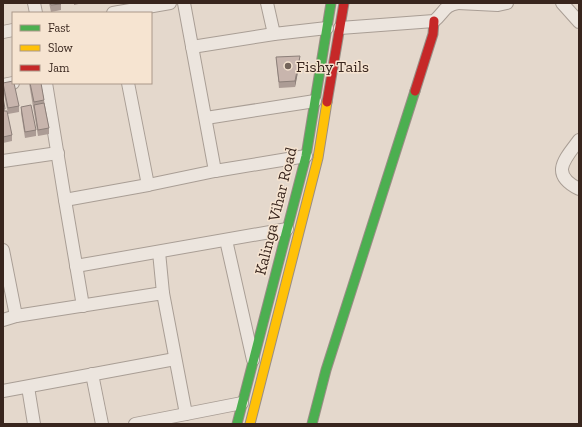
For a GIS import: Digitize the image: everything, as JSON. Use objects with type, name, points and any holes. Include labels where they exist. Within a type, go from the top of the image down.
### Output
[{"type":"street","points":[[118,11],[170,3]]},
{"type":"street","points":[[184,3],[215,171]]},
{"type":"street","points":[[267,3],[274,34]]},
{"type":"street","name":"Kalinga Vihar Road","points":[[237,424],[306,156],[331,3]]},
{"type":"street","name":"Kalinga Vihar Road","points":[[250,424],[318,158],[344,3]]},
{"type":"street","points":[[340,28],[434,21],[446,7],[458,3],[507,3]]},
{"type":"street","points":[[562,3],[579,22]]},
{"type":"street","points":[[312,424],[326,370],[433,34],[434,21]]},
{"type":"street","points":[[192,47],[274,34],[327,28]]},
{"type":"street","points":[[46,84],[83,306]]},
{"type":"street","points":[[128,84],[148,186]]},
{"type":"street","points":[[206,118],[315,101]]},
{"type":"street","points":[[579,140],[562,165],[561,170],[563,177],[579,189]]},
{"type":"street","points":[[3,161],[58,153]]},
{"type":"street","points":[[65,200],[148,186],[215,171],[306,156],[318,158]]},
{"type":"street","points":[[76,266],[287,229]]},
{"type":"street","points":[[226,240],[253,360]]},
{"type":"street","points":[[3,250],[6,281],[16,316]]},
{"type":"street","points":[[159,252],[163,293],[186,414]]},
{"type":"street","points":[[3,320],[16,316],[163,293]]},
{"type":"street","points":[[3,391],[175,359]]},
{"type":"street","points":[[92,374],[102,424]]},
{"type":"street","points":[[28,386],[34,424]]},
{"type":"street","points":[[135,424],[242,403]]},
{"type":"building","points":[[50,3],[61,3],[61,4],[51,5]]},
{"type":"building","points":[[300,56],[295,81],[279,82],[276,57]]},
{"type":"building","points":[[12,81],[12,84],[14,84],[19,106],[8,108],[3,83]]},
{"type":"building","points":[[30,84],[41,84],[44,100],[34,102]]},
{"type":"building","points":[[3,97],[5,109],[3,109]]},
{"type":"building","points":[[44,103],[49,128],[38,130],[34,105]]},
{"type":"building","points":[[31,105],[36,130],[25,132],[21,107]]},
{"type":"building","points":[[3,111],[7,111],[12,135],[3,137]]},
{"type":"traffic: fast","points":[[237,424],[306,156],[331,3]]},
{"type":"traffic: fast","points":[[312,424],[326,370],[415,91]]},
{"type":"traffic: slow","points":[[250,424],[318,158],[327,102]]},
{"type":"traffic: jam","points":[[327,102],[344,3]]},
{"type":"traffic: jam","points":[[415,91],[433,34],[434,21]]},
{"type":"place","name":"Fishy Tails","points":[[288,66]]}]
